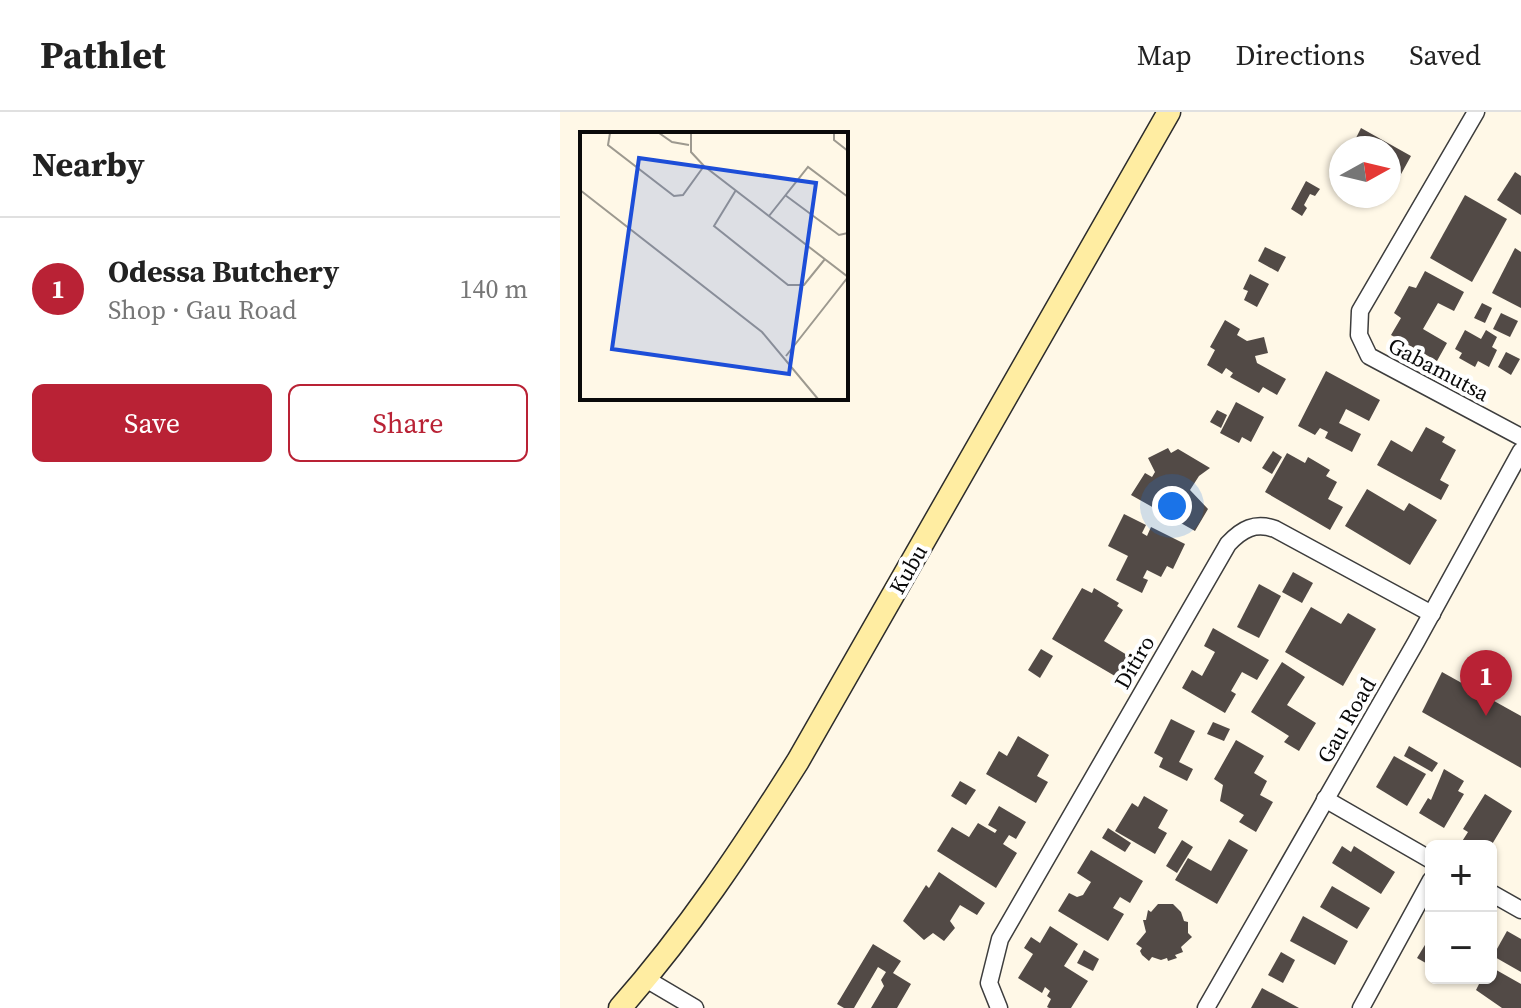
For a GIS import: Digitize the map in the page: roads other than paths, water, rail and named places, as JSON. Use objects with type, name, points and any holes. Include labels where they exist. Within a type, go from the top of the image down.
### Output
[{"type":"main road","name":"Kubu","points":[[620,1008],[695,918],[798,761],[1169,112]]},
{"type":"street","name":"Gabamutsa","points":[[1476,112],[1360,311],[1359,335],[1369,356],[1521,437]]},
{"type":"street","name":"Gau Road","points":[[1206,1008],[1432,614],[1521,451]]},
{"type":"street","name":"Ditiro","points":[[999,1008],[989,983],[1000,939],[1220,557],[1237,534],[1248,527],[1264,525],[1275,529],[1432,614]]},
{"type":"street","points":[[1325,799],[1425,857]]},
{"type":"street","points":[[1361,1008],[1425,891]]},
{"type":"street","points":[[1497,896],[1521,910]]},
{"type":"street","points":[[646,979],[695,1008]]},
{"type":"place","name":"Odessa Butchery","points":[[1486,716]]}]
